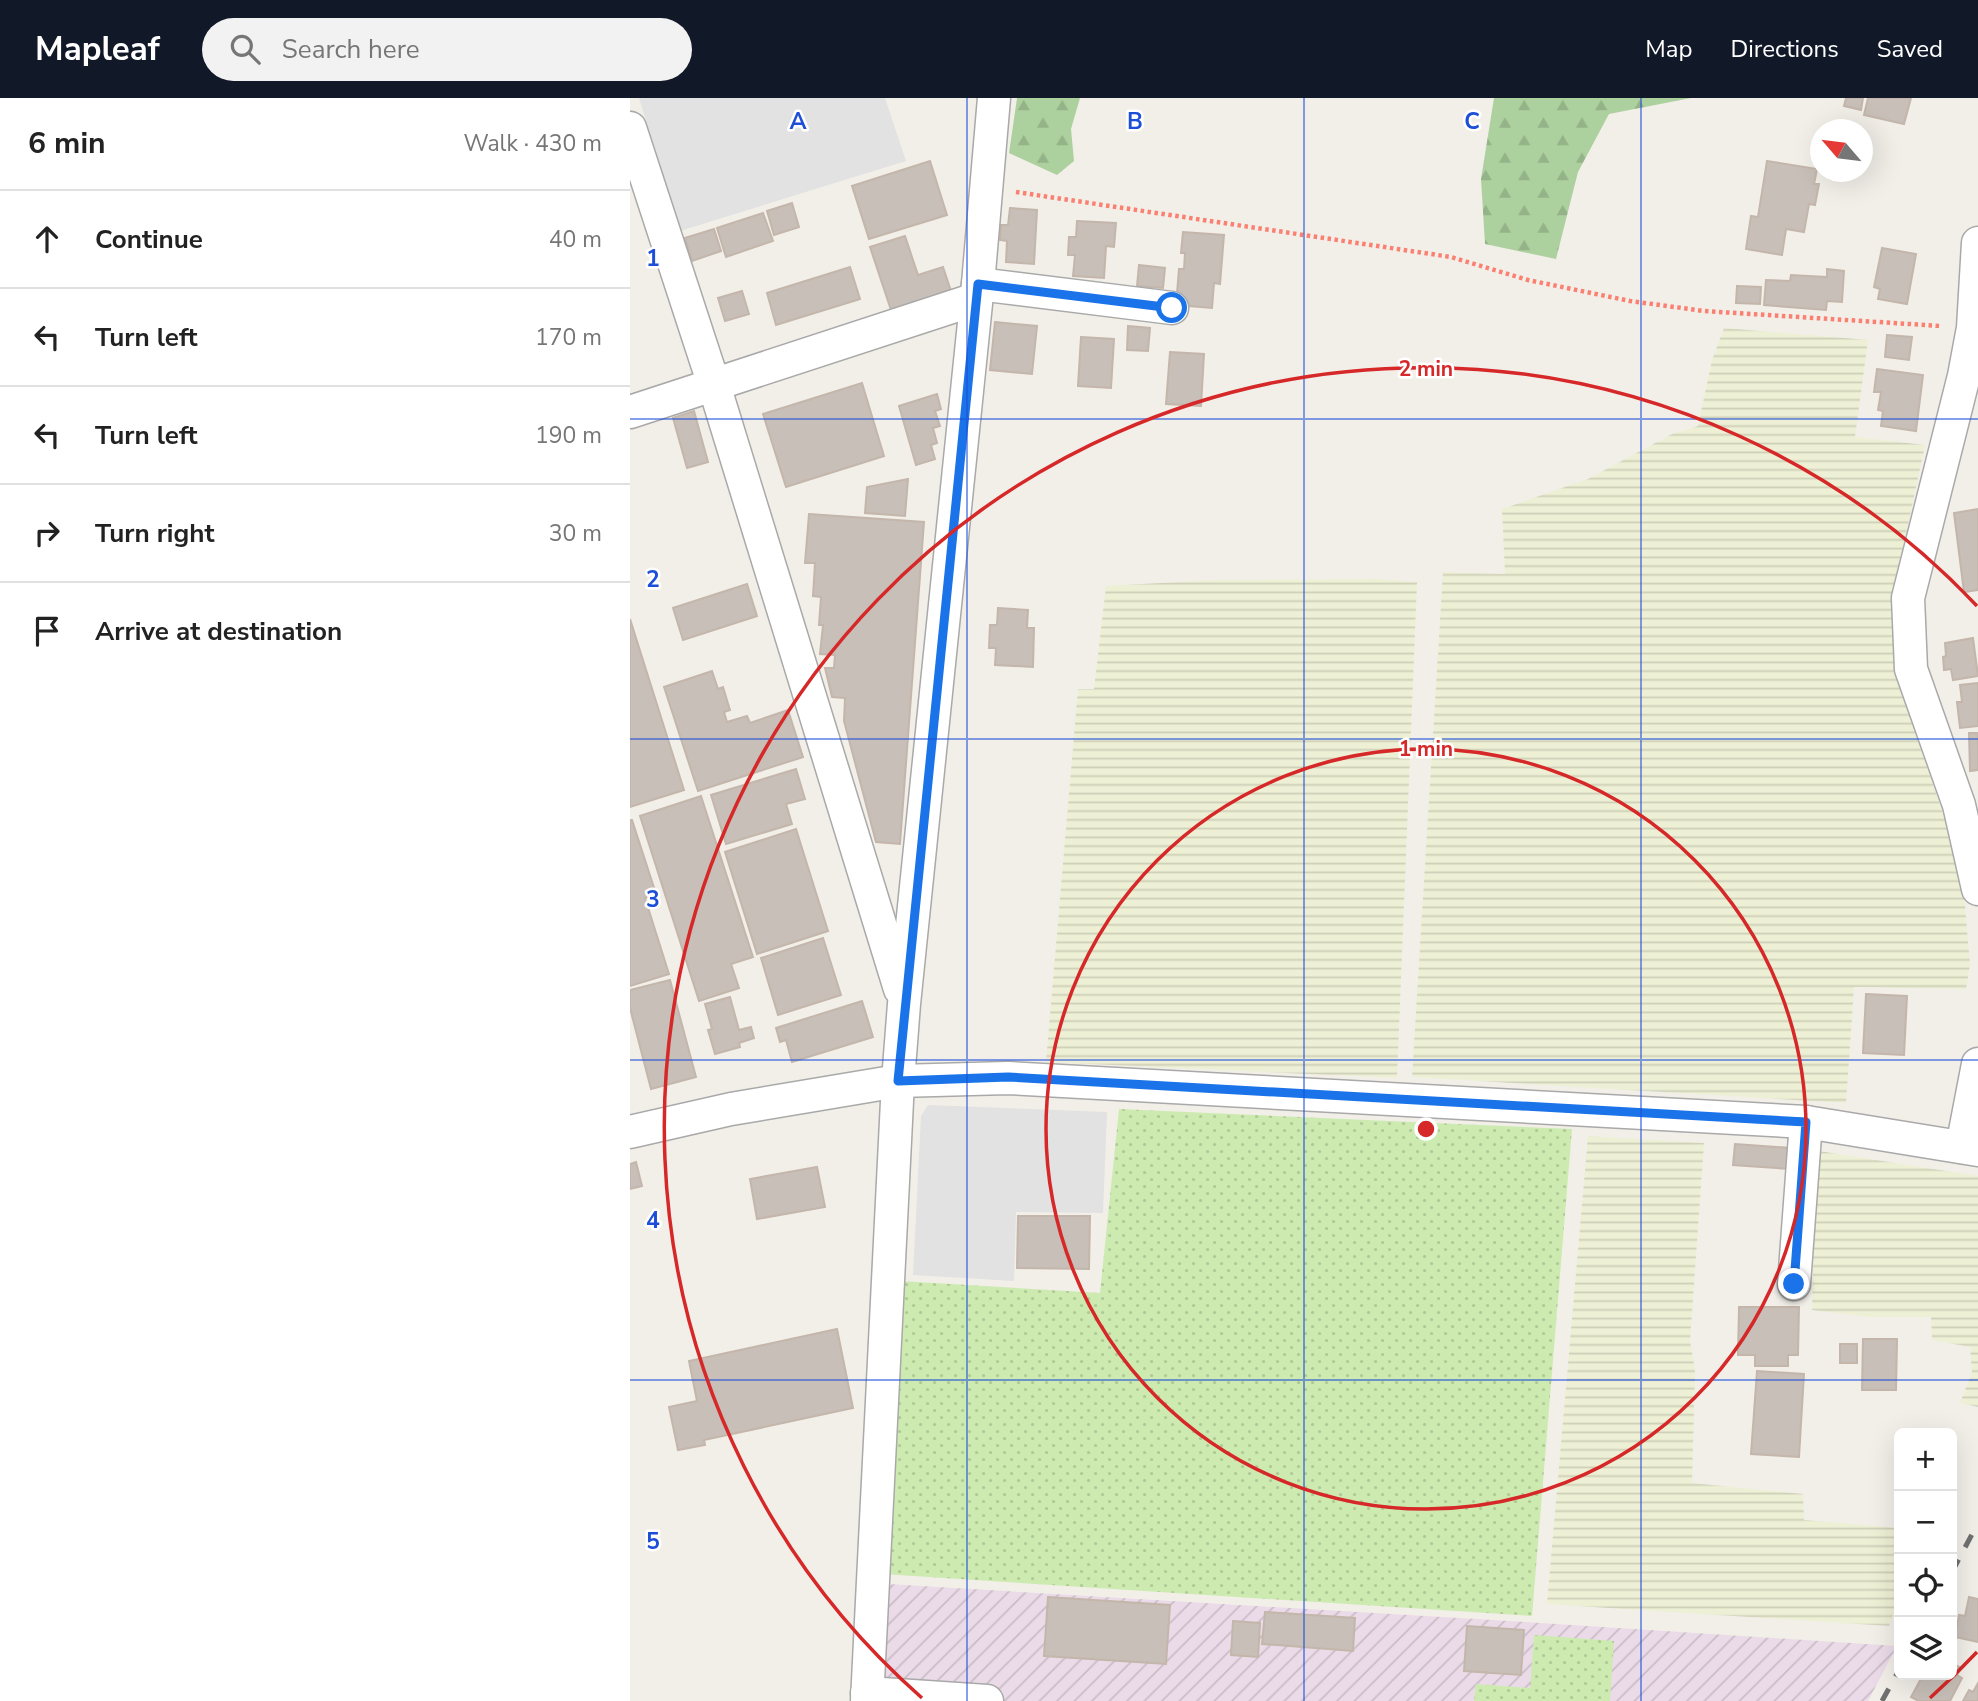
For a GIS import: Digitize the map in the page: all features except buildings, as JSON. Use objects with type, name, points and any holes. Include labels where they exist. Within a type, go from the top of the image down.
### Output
[{"type":"street","points":[[987,1701],[867,1697],[898,1081],[994,98]]},
{"type":"street","points":[[630,128],[714,385],[905,1004]]},
{"type":"street","points":[[1978,243],[1976,331],[1908,598],[1912,669],[1968,803],[1978,889]]},
{"type":"street","points":[[630,412],[977,292],[1172,308]]},
{"type":"street","points":[[630,1132],[731,1109],[898,1081],[1008,1077],[1806,1122],[1970,1148],[1978,1064]]},
{"type":"street","points":[[1794,1284],[1806,1122]]},
{"type":"path","points":[[987,187],[1451,257],[1528,280],[1704,311],[1976,331]]},
{"type":"shaded area","points":[[639,98],[885,98],[906,161],[680,231]]},
{"type":"shaded area","points":[[928,1105],[1107,1112],[1103,1213],[1016,1212],[1014,1281],[913,1275],[921,1116]]},
{"type":"shaded area","points":[[888,1584],[1894,1646],[1894,1652],[1868,1701],[883,1701]]},
{"type":"green space","points":[[1017,98],[1080,98],[1071,129],[1074,161],[1057,175],[1009,153]]},
{"type":"green space","points":[[1494,98],[1691,98],[1609,114],[1578,172],[1556,259],[1485,244],[1481,179]]},
{"type":"green space","points":[[1724,328],[1868,340],[1855,437],[1925,445],[1896,580],[1892,631],[1895,667],[1952,840],[1964,894],[1970,965],[1966,989],[1854,987],[1846,1103],[1412,1077],[1443,572],[1505,574],[1502,509],[1588,479],[1672,434],[1698,426],[1712,360]]},
{"type":"green space","points":[[1378,579],[1417,582],[1397,1078],[1046,1062],[1078,689],[1094,689],[1106,586],[1215,580]]},
{"type":"green space","points":[[1119,1109],[1572,1129],[1532,1616],[882,1574],[900,1281],[1100,1293]]},
{"type":"green space","points":[[1588,1136],[1704,1143],[1690,1341],[1695,1371],[1692,1483],[1803,1494],[1804,1520],[1894,1528],[1894,1612],[1889,1626],[1547,1604]]},
{"type":"green space","points":[[1819,1151],[1978,1176],[1978,1407],[1960,1403],[1972,1372],[1970,1347],[1932,1340],[1931,1317],[1869,1317],[1812,1310]]},
{"type":"green space","points":[[1534,1635],[1614,1641],[1610,1701],[1474,1701],[1476,1684],[1530,1688]]},
{"type":"railway","points":[[1957,1563],[1978,1523]]},
{"type":"railway","points":[[1882,1701],[1894,1679]]},
{"type":"route","points":[[1172,308],[978,284],[898,1081],[1008,1077],[1806,1122],[1794,1284]]}]
